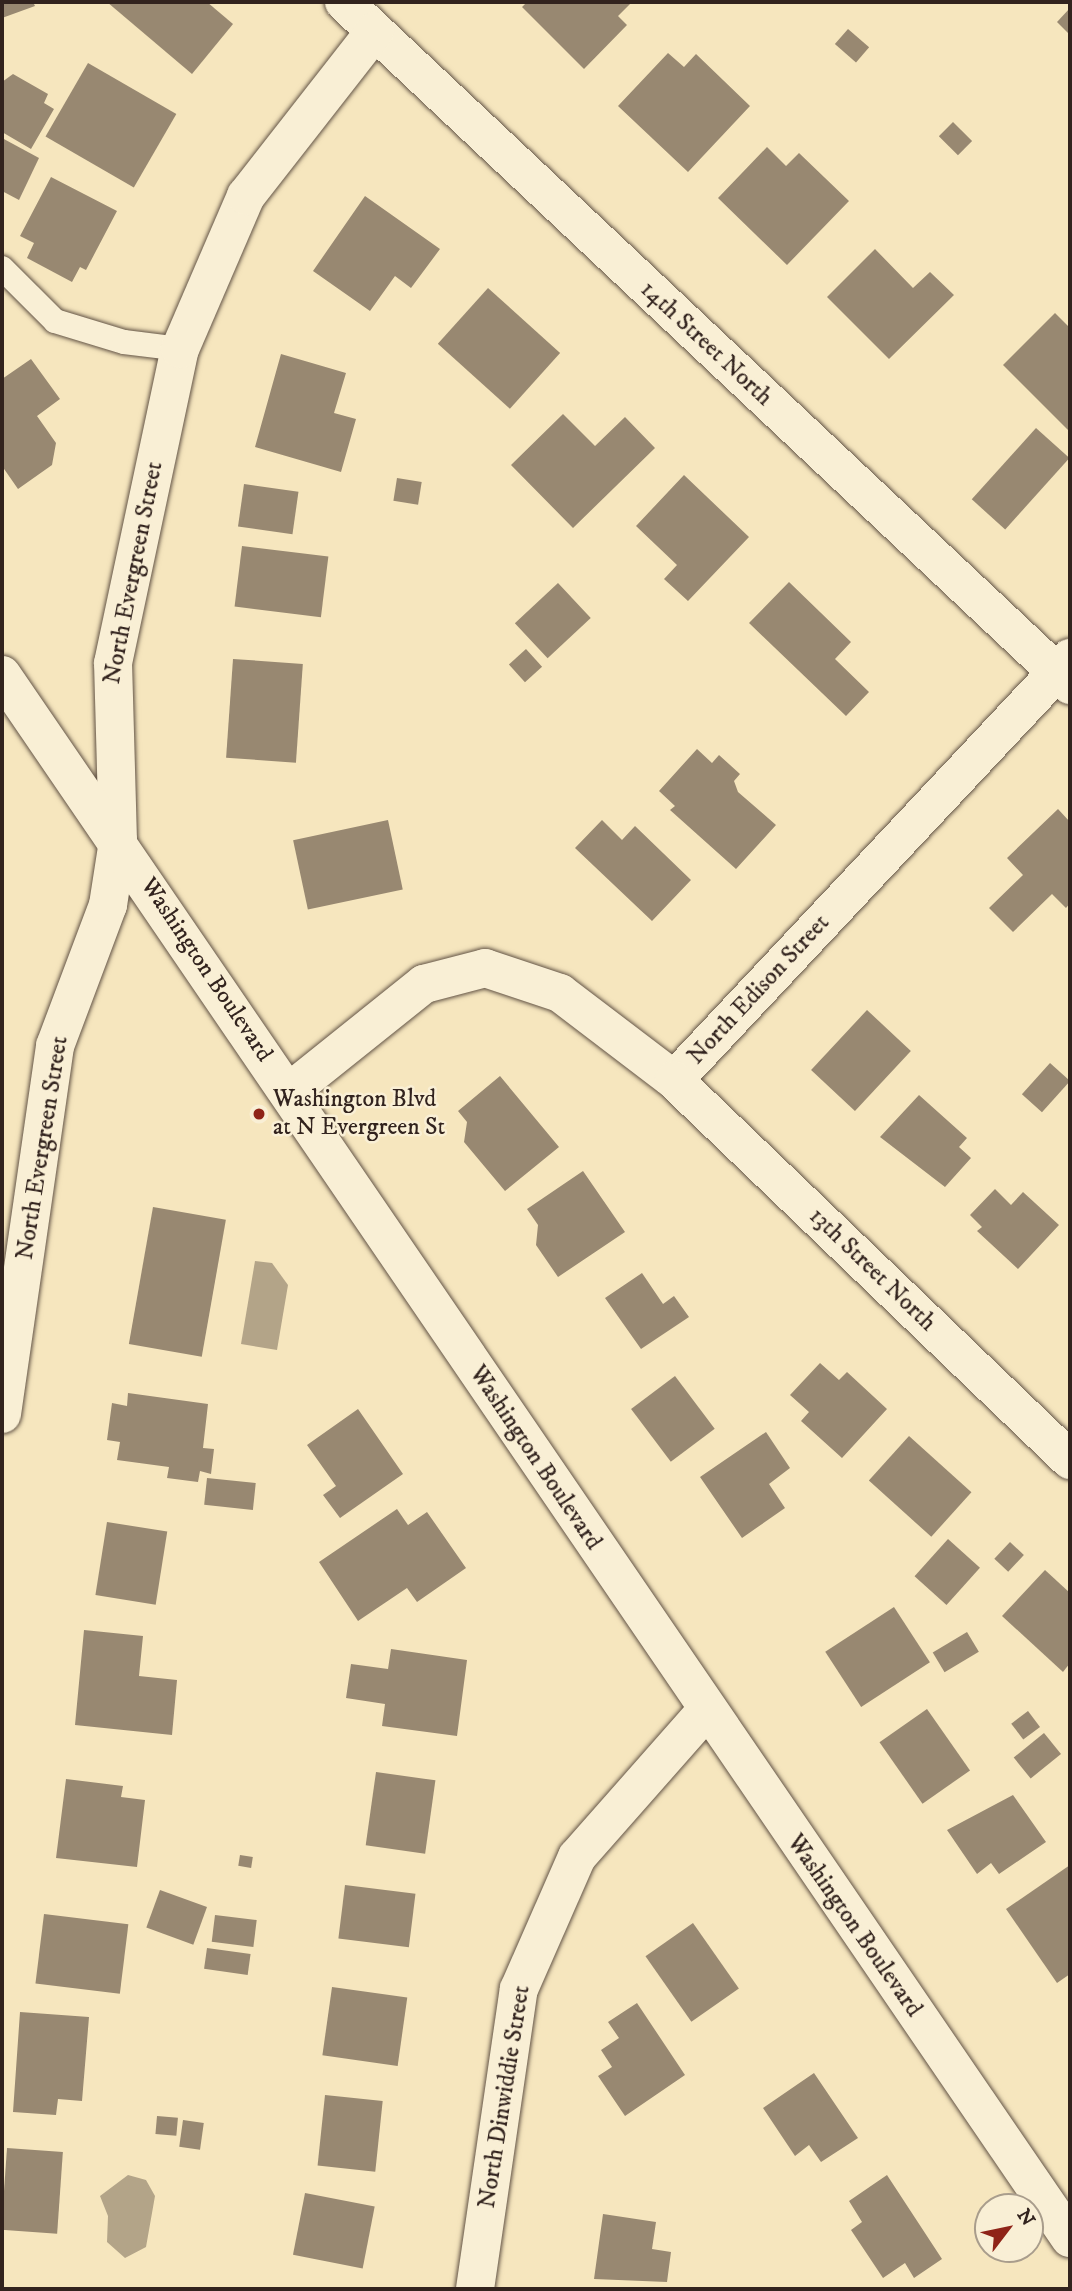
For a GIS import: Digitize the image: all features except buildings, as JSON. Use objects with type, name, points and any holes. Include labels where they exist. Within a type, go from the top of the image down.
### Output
[{"type":"street","name":"14th Street North","points":[[344,2],[1066,672]]},
{"type":"street","name":"North Evergreen Street","points":[[2,1414],[55,1046],[102,928],[118,841],[113,663],[180,349],[246,196],[375,31]]},
{"type":"street","name":"North Edison Street","points":[[289,1092],[424,984],[485,968],[561,993],[674,1080],[1066,672]]},
{"type":"street","name":"Washington Boulevard","points":[[2,675],[289,1092],[705,1712],[1070,2238]]},
{"type":"street","name":"13th Street North","points":[[674,1080],[1070,1460]]},
{"type":"street","name":"North Dinwiddie Street","points":[[475,2289],[519,1989],[577,1857],[705,1712]]},
{"type":"lane","points":[[2,268],[55,321],[124,342],[180,349]]},
{"type":"shaded area","points":[[255,1261],[272,1263],[288,1285],[277,1350],[241,1344]]},
{"type":"shaded area","points":[[128,2175],[146,2180],[155,2196],[146,2247],[125,2258],[107,2242],[108,2216],[100,2196]]},
{"type":"place","name":"Washington Blvd at N Evergreen St","points":[[259,1114]]}]
